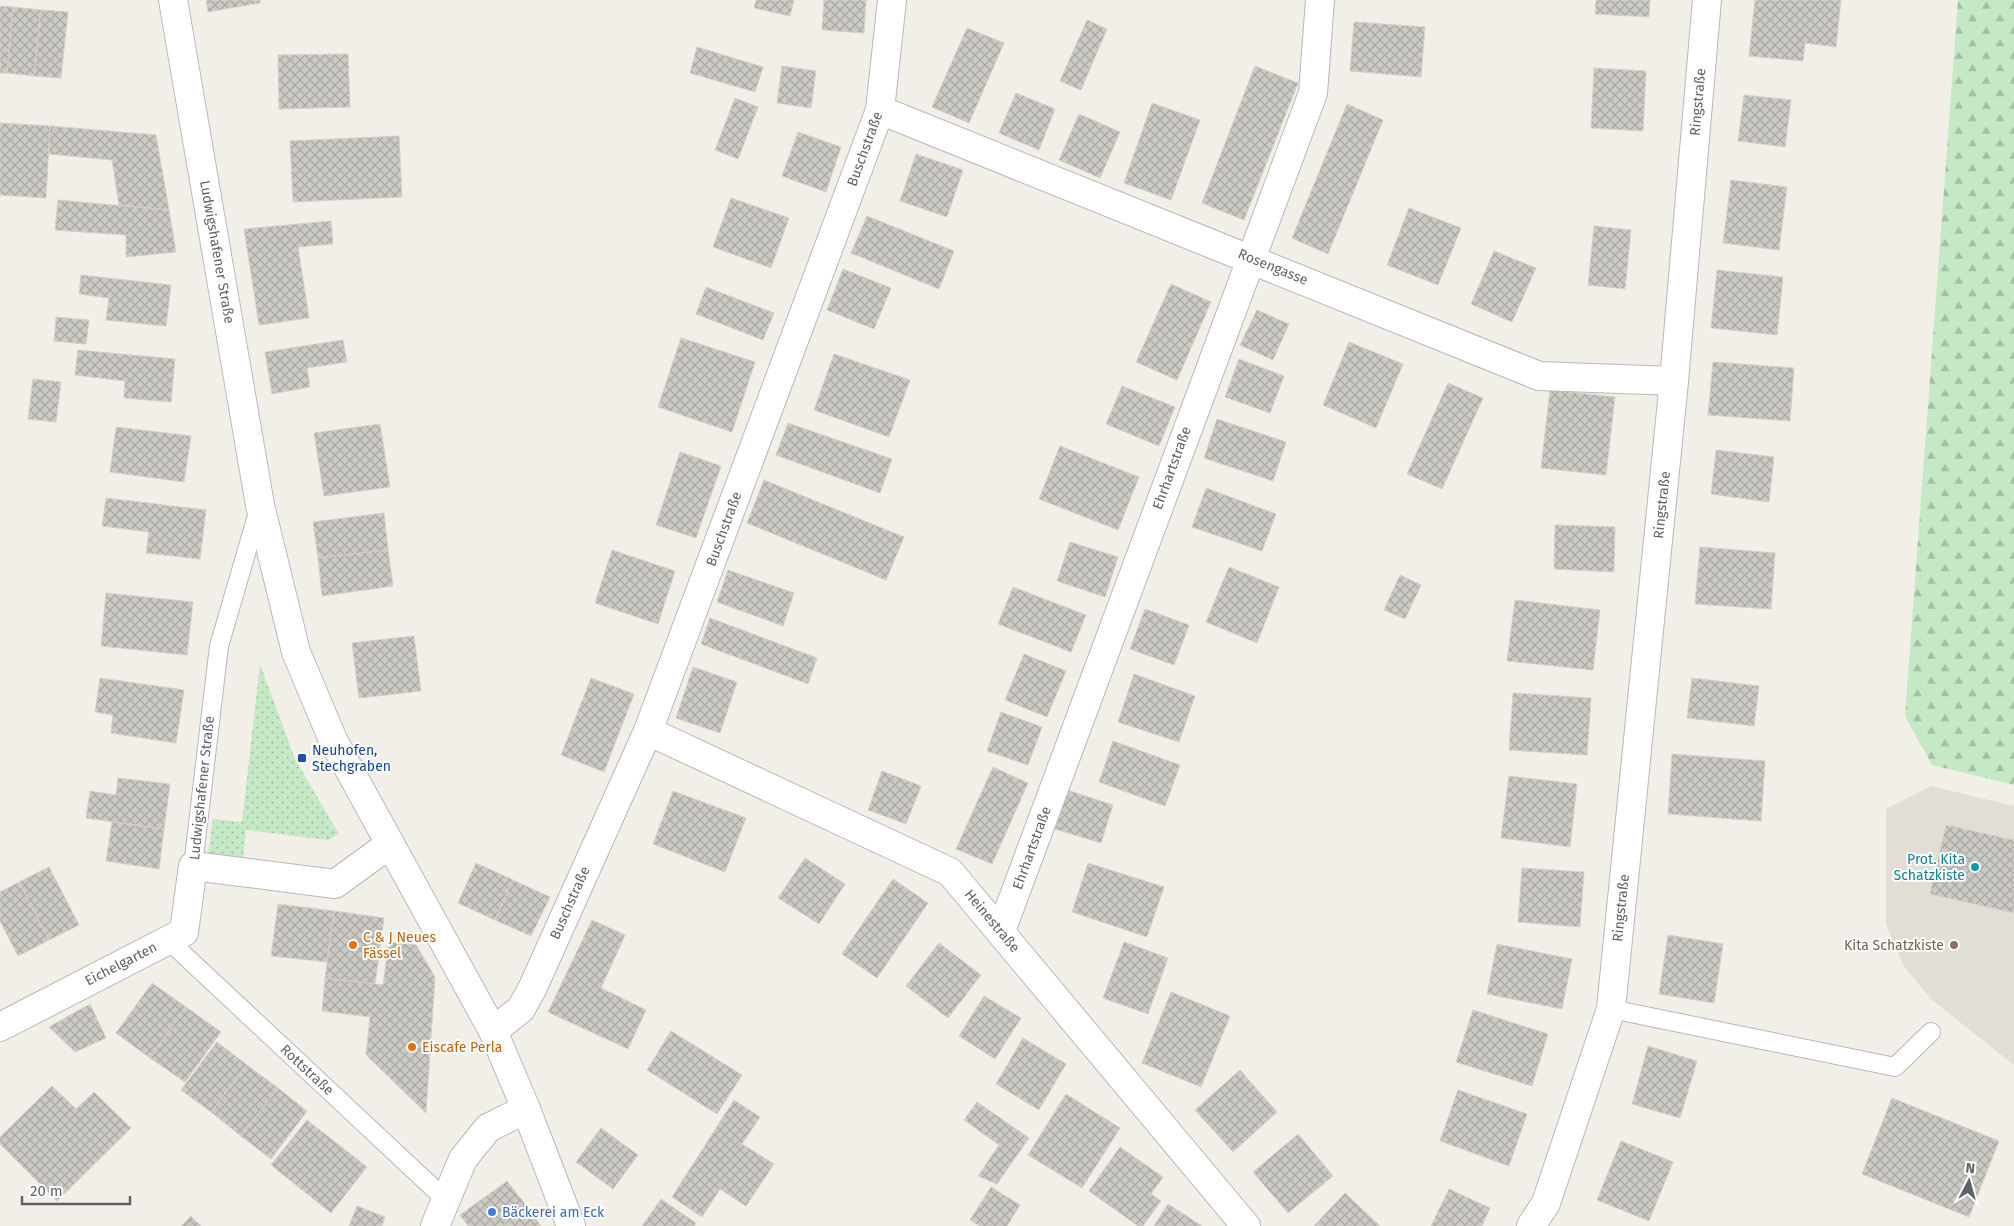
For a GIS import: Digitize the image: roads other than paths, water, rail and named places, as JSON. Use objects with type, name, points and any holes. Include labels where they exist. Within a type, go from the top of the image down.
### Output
[{"type":"street","name":"Ludwigshafener Straße","points":[[174,0],[260,505],[296,652],[334,740],[493,1031],[526,1109],[571,1226]]},
{"type":"street","name":"Buschstraße","points":[[493,1031],[521,1009],[533,987],[648,731],[880,110],[892,0]]},
{"type":"street","name":"Ehrhartstraße","points":[[1001,931],[1250,258],[1313,94],[1320,0]]},
{"type":"street","name":"Ringstraße","points":[[1531,1226],[1546,1203],[1611,1009],[1674,381],[1707,0]]},
{"type":"street","name":"Rosengasse","points":[[880,110],[1538,376],[1674,381]]},
{"type":"street","name":"Heinestraße","points":[[648,731],[950,872],[1246,1226]]},
{"type":"street","name":"Ludwigshafener Straße","points":[[193,866],[335,884],[390,844]]},
{"type":"street","name":"Eichelgarten","points":[[0,1027],[184,932],[193,866]]},
{"type":"street","points":[[435,1226],[463,1159],[488,1128],[526,1109]]},
{"type":"lane","name":"Ludwigshafener Straße","points":[[193,866],[219,646],[260,505]]},
{"type":"lane","name":"Rottstraße","points":[[168,940],[446,1200]]},
{"type":"lane","points":[[1611,1009],[1895,1067],[1931,1032]]},
{"type":"place","name":"Neuhofen, Stechgraben","points":[[302,758]]},
{"type":"place","name":"Prot. Kita Schatzkiste","points":[[1975,867]]},
{"type":"place","name":"C & J Neues Fässel","points":[[353,945]]},
{"type":"place","name":"Kita Schatzkiste","points":[[1954,945]]},
{"type":"place","name":"Eiscafe Perla","points":[[412,1047]]},
{"type":"place","name":"Bäckerei am Eck","points":[[492,1212]]}]
